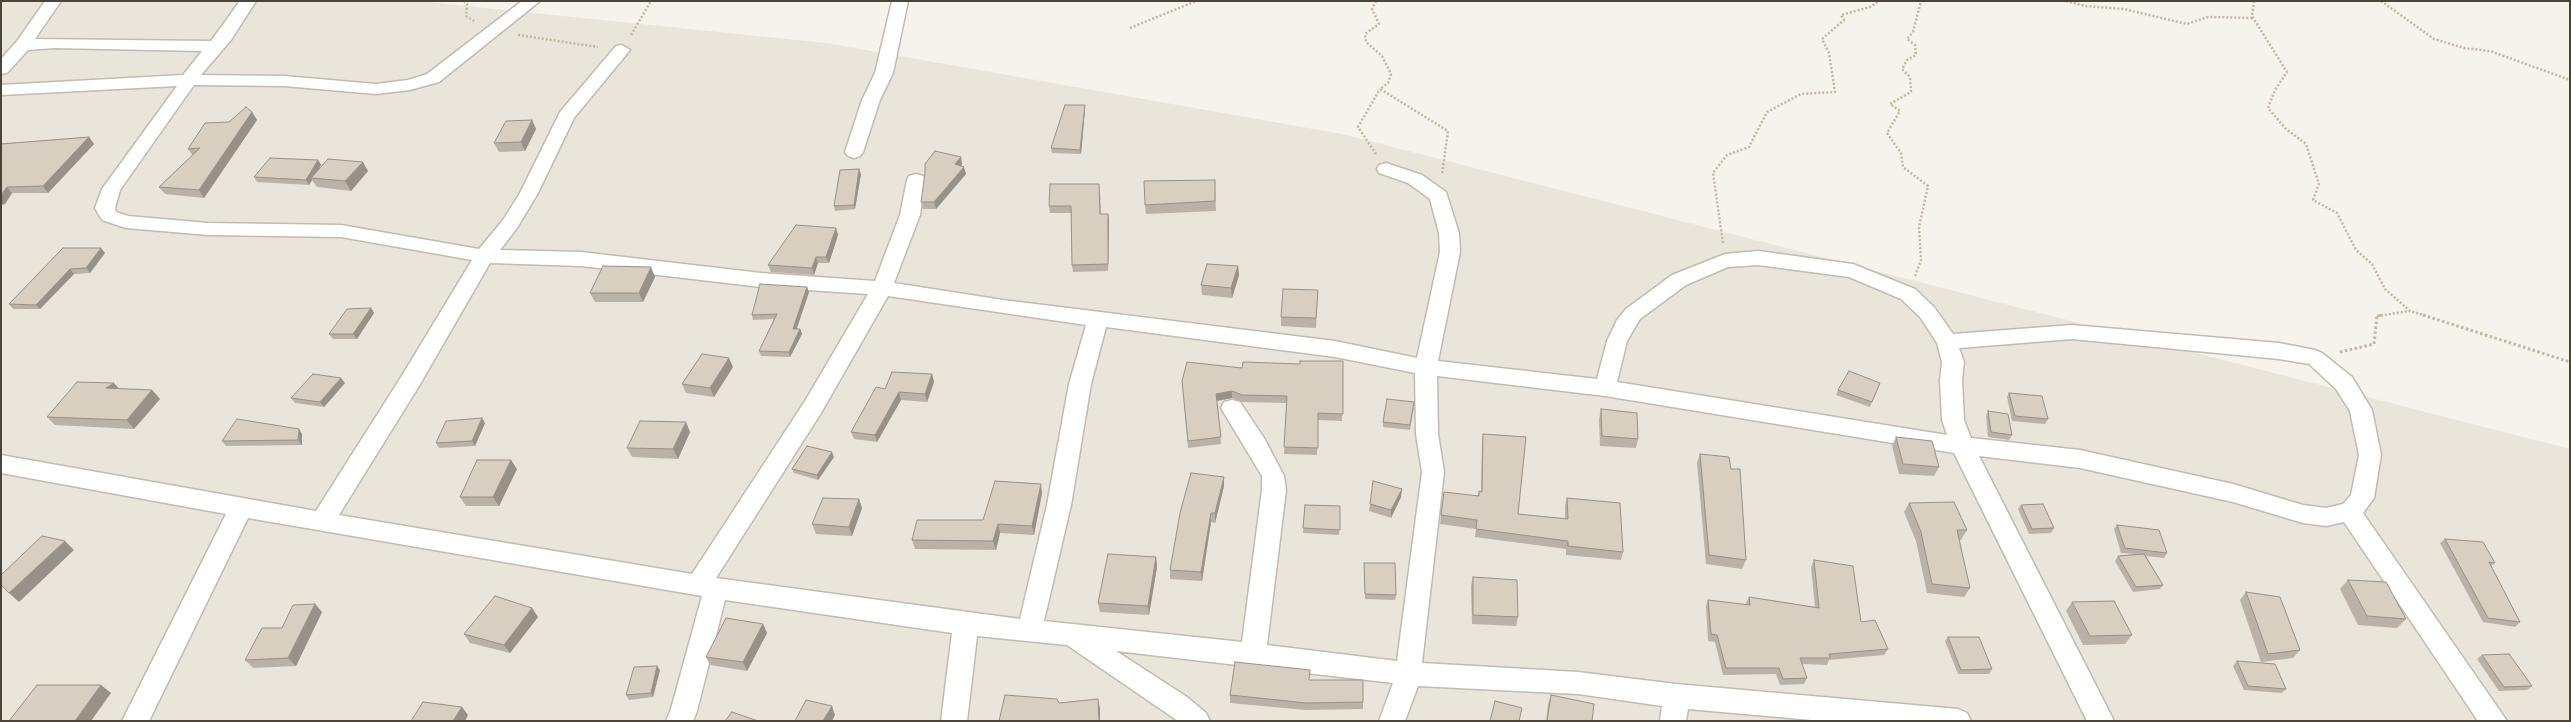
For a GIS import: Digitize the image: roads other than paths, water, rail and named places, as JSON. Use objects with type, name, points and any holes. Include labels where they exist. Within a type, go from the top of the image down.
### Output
[{"type":"street","points":[[1,68],[23,44],[54,1]]},
{"type":"street","points":[[248,1],[225,36],[197,66],[189,81],[110,189],[105,208],[109,216],[126,222],[208,229],[315,229],[340,231],[484,256],[581,259],[761,280],[882,288],[1098,320],[1335,350],[1426,367],[1605,388],[1962,446],[2080,459],[2233,493],[2302,514],[2326,517],[2350,512],[2362,498],[2370,455],[2361,410],[2344,383],[2315,358],[2260,349],[2072,332],[1947,342]]},
{"type":"street","points":[[1,90],[189,81],[284,81],[376,89],[410,85],[433,78],[532,1]]},
{"type":"street","points":[[854,152],[871,100],[884,73],[900,1]]},
{"type":"street","points":[[23,44],[215,46]]},
{"type":"street","points":[[322,522],[411,380],[484,256],[510,224],[529,193],[566,116],[622,50]]},
{"type":"street","points":[[1386,169],[1415,179],[1439,196],[1449,233],[1450,252],[1426,367],[1427,434],[1433,472],[1410,644],[1409,674],[1392,721]]},
{"type":"street","points":[[679,721],[686,702],[708,586],[882,288],[910,215],[916,180]]},
{"type":"street","points":[[1605,388],[1617,341],[1624,324],[1633,314],[1679,280],[1725,261],[1758,258],[1853,271],[1908,294],[1927,312],[1947,342],[1952,362],[1953,420],[1962,446],[2101,721]]},
{"type":"street","points":[[1030,630],[1060,505],[1080,384],[1098,320]]},
{"type":"street","points":[[1232,408],[1256,444],[1273,476],[1274,490],[1252,654]]},
{"type":"street","points":[[1,464],[322,522],[708,586],[966,624],[1252,654],[1409,674],[1578,683],[1674,708],[1958,721]]},
{"type":"street","points":[[135,721],[241,508]]},
{"type":"street","points":[[2350,512],[2494,721]]},
{"type":"street","points":[[954,721],[966,624]]},
{"type":"street","points":[[1069,634],[1184,715]]}]
